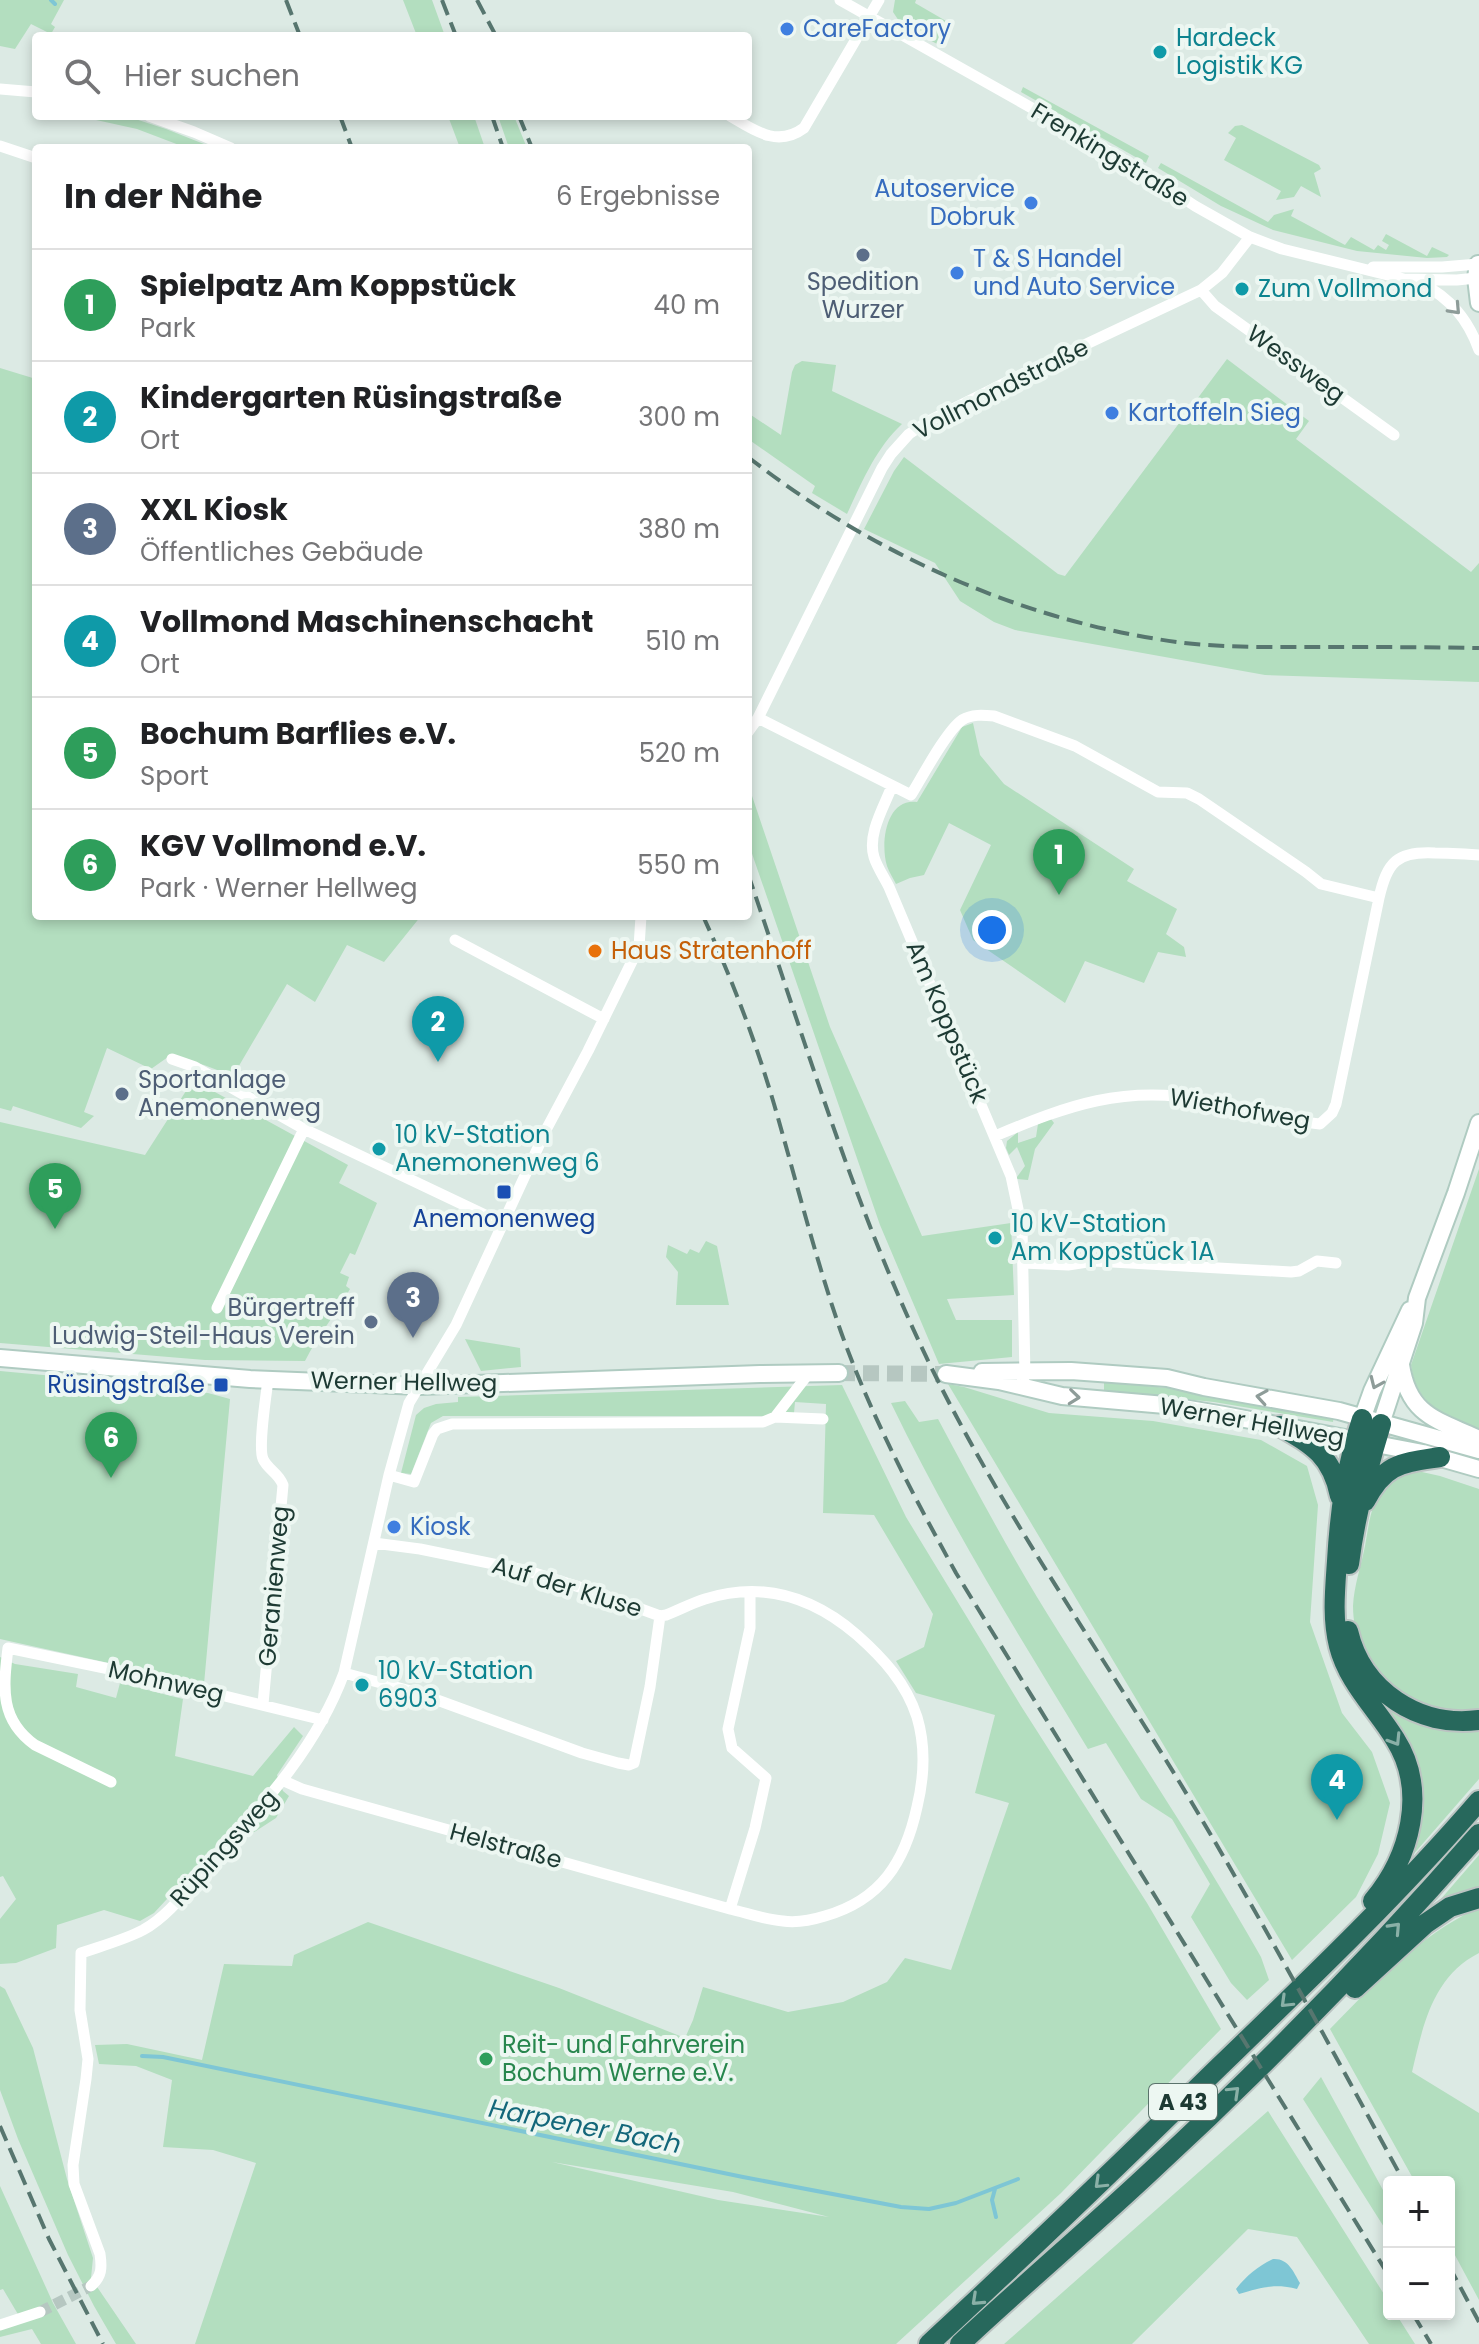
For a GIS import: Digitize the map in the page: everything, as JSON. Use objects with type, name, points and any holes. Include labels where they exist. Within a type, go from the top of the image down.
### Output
[{"type":"highway","points":[[1280,1426],[1308,1443],[1327,1461],[1350,1510],[1353,1537],[1346,1606],[1349,1637],[1360,1661],[1384,1692],[1405,1707],[1432,1718],[1479,1720]]},
{"type":"highway","points":[[1342,1948],[1349,1929],[1393,1873],[1408,1833],[1414,1790],[1404,1754],[1351,1676],[1339,1645],[1334,1592],[1350,1510],[1366,1470],[1368,1432]]},
{"type":"highway","points":[[1350,1510],[1389,1469],[1440,1457]]},
{"type":"highway","name":"A 43","points":[[929,2344],[1342,1948],[1479,1801]]},
{"type":"highway","name":"A 43","points":[[960,2344],[1148,2174],[1283,2045],[1479,1834]]},
{"type":"highway","points":[[1283,2045],[1327,2015],[1425,1924],[1450,1907],[1479,1898]]},
{"type":"main road","points":[[1478,270],[1479,303]]},
{"type":"main road","points":[[1368,1432],[1372,1391],[1405,1317],[1417,1298],[1479,1123]]},
{"type":"main road","points":[[1368,1432],[1401,1364],[1414,1323],[1417,1298]]},
{"type":"main road","name":"Werner Hellweg","points":[[0,1358],[268,1380],[420,1386],[839,1373]]},
{"type":"main road","points":[[1401,1364],[1403,1380],[1428,1416],[1478,1442]]},
{"type":"main road","name":"Werner Hellweg","points":[[1478,1442],[1368,1432],[1280,1426],[1165,1405],[1062,1396],[999,1381],[946,1374],[1071,1371],[1167,1378],[1339,1411],[1368,1432],[1479,1469]]},
{"type":"street","name":"Frenkingstraße","points":[[840,0],[1133,165],[1195,206],[1250,237],[1282,249],[1404,279],[1417,280],[1478,270]]},
{"type":"street","points":[[737,120],[767,136],[784,138],[795,134],[809,121],[879,0]]},
{"type":"street","points":[[0,89],[32,92]]},
{"type":"street","points":[[160,120],[222,144]]},
{"type":"street","points":[[0,146],[32,157]]},
{"type":"street","name":"Vollmondstraße","points":[[752,726],[882,468],[909,434],[1027,372],[1201,290],[1222,273],[1250,237]]},
{"type":"street","name":"Frenkingstraße","points":[[1360,267],[1478,270]]},
{"type":"street","points":[[1417,280],[1462,314],[1479,350]]},
{"type":"street","name":"Wessweg","points":[[1201,290],[1215,306],[1394,435]]},
{"type":"street","points":[[758,718],[911,795],[961,721],[981,715],[994,716],[1075,746],[1158,792],[1187,793],[1321,884],[1379,898]]},
{"type":"street","name":"Am Koppstück","points":[[892,786],[875,829],[874,856],[1011,1176],[1022,1228],[1026,1371]]},
{"type":"street","name":"Wiethofweg","points":[[995,1136],[1053,1112],[1117,1096],[1201,1099],[1308,1122],[1320,1124],[1327,1120],[1336,1104],[1379,898],[1388,870],[1403,856],[1414,852],[1479,855]]},
{"type":"street","points":[[420,1386],[456,1325],[547,1128],[639,947],[641,920]]},
{"type":"street","points":[[455,940],[604,1019]]},
{"type":"street","points":[[172,1059],[195,1067],[304,1129],[504,1224]]},
{"type":"street","points":[[217,1308],[304,1129]]},
{"type":"street","points":[[1023,1263],[1068,1265],[1094,1261],[1291,1272],[1317,1261],[1336,1263]]},
{"type":"street","points":[[1023,1388],[1026,1371]]},
{"type":"street","points":[[775,1417],[809,1373]]},
{"type":"street","name":"Geranienweg","points":[[263,1704],[283,1485],[280,1476],[269,1467],[262,1455],[268,1380]]},
{"type":"street","name":"Rüpingsweg","points":[[91,2286],[101,2276],[102,2267],[74,2184],[73,2165],[88,2059],[80,2010],[81,1953],[142,1931],[166,1913],[284,1781],[323,1720],[336,1697],[344,1673],[389,1475],[409,1403],[420,1386]]},
{"type":"street","name":"Werner Hellweg","points":[[389,1475],[414,1482],[433,1434],[437,1429],[452,1424],[763,1422],[775,1417],[823,1419]]},
{"type":"street","name":"Auf der Kluse","points":[[344,1673],[418,1693],[582,1753],[618,1763],[634,1763],[650,1687],[660,1616],[528,1571],[374,1543]]},
{"type":"street","points":[[730,1909],[755,1828],[766,1778],[732,1748],[728,1729],[750,1628],[750,1592]]},
{"type":"street","name":"Helstraße","points":[[284,1781],[316,1793],[730,1909],[783,1921],[812,1920],[862,1901],[877,1889],[900,1859],[913,1826],[922,1785],[923,1749],[917,1718],[903,1686],[878,1653],[830,1614],[802,1599],[750,1592],[704,1599],[660,1616]]},
{"type":"street","name":"Mohnweg","points":[[111,1782],[35,1745],[13,1724],[7,1715],[3,1695],[4,1647],[155,1679],[323,1720]]},
{"type":"street","points":[[0,2325],[40,2312]]},
{"type":"green space","points":[[0,0],[64,0],[51,24],[55,27],[52,32],[31,24],[15,49],[0,46]]},
{"type":"green space","points":[[403,0],[432,0],[444,32],[415,32]]},
{"type":"green space","points":[[895,0],[916,0],[915,3],[946,21],[940,32],[945,35],[939,45],[899,21],[893,12]]},
{"type":"green space","points":[[1023,87],[1149,156],[1146,163],[1021,92]]},
{"type":"green space","points":[[96,120],[138,120],[204,144],[176,144],[137,129]]},
{"type":"green space","points":[[450,120],[475,120],[484,144],[458,144]]},
{"type":"green space","points":[[499,120],[516,120],[525,144],[508,144]]},
{"type":"green space","points":[[1242,125],[1319,165],[1321,169],[1314,173],[1321,197],[1301,186],[1294,197],[1276,200],[1281,191],[1224,160],[1236,138],[1228,133],[1235,126]]},
{"type":"green space","points":[[1161,163],[1268,222],[1274,215],[1294,209],[1291,216],[1345,245],[1351,237],[1374,250],[1378,245],[1386,250],[1389,245],[1382,241],[1386,234],[1427,256],[1432,247],[1449,255],[1427,258],[1357,251],[1273,230],[1221,206],[1158,168]]},
{"type":"green space","points":[[1227,359],[1309,421],[1296,439],[1471,572],[1479,563],[1479,682],[1265,675],[1015,630],[994,622],[960,601],[935,563],[864,529],[904,457],[1058,574],[1065,576]]},
{"type":"green space","points":[[802,361],[836,365],[832,391],[902,424],[877,455],[847,514],[812,493],[815,486],[752,442],[752,416],[781,435],[795,365]]},
{"type":"green space","points":[[0,368],[32,378],[32,920],[418,920],[384,962],[347,945],[315,1002],[287,984],[233,1076],[204,1065],[168,1057],[151,1069],[107,1048],[84,1112],[94,1116],[81,1128],[13,1106],[11,1111],[0,1108]]},
{"type":"green space","points":[[973,723],[980,755],[1004,784],[1134,869],[1127,881],[1177,909],[1166,934],[1184,947],[1186,957],[1158,952],[1144,983],[1085,961],[1065,1003],[973,940],[960,910],[991,845],[949,823],[924,875],[896,884],[887,866],[884,846],[892,814],[898,807],[917,802],[962,727]]},
{"type":"green space","points":[[752,796],[830,1027],[922,1236],[1011,1223],[1014,1295],[947,1299],[956,1320],[1012,1320],[1012,1357],[939,1364],[880,1225],[752,854]]},
{"type":"green space","points":[[193,1080],[348,1165],[339,1183],[377,1203],[355,1255],[350,1253],[340,1273],[349,1277],[346,1286],[350,1289],[305,1361],[205,1360],[0,1343],[0,1122],[145,1155]]},
{"type":"green space","points":[[1051,1119],[1054,1123],[1035,1149],[1028,1180],[1017,1179],[1025,1166],[1017,1147],[1009,1155],[1007,1141],[1018,1132],[1018,1143],[1036,1137],[1038,1124]]},
{"type":"green space","points":[[1479,1169],[1479,1429],[1444,1413],[1426,1400],[1414,1379],[1411,1365]]},
{"type":"green space","points":[[706,1241],[717,1246],[729,1305],[676,1305],[678,1272],[666,1257],[668,1245],[687,1254],[690,1249],[699,1253]]},
{"type":"green space","points":[[465,1339],[520,1348],[521,1367],[481,1371]]},
{"type":"green space","points":[[0,1371],[108,1381],[108,1387],[208,1393],[230,1399],[204,1684],[0,1639]]},
{"type":"green space","points":[[1104,1382],[1210,1392],[1334,1414],[1333,1422],[1214,1402],[1104,1391]]},
{"type":"green space","points":[[948,1384],[1049,1413],[1153,1421],[1261,1440],[1307,1466],[1318,1505],[1310,1622],[1342,1713],[1372,1752],[1390,1803],[1378,1854],[1356,1897],[1292,1960]]},
{"type":"green space","points":[[842,1385],[906,1517],[1021,1706],[1147,1903],[1221,2029],[1061,2193],[896,2344],[195,2344],[256,2163],[213,2150],[163,2147],[172,2080],[136,2066],[99,2064],[95,2045],[127,2044],[202,2060],[224,1964],[292,1966],[294,1955],[368,1922],[559,1988],[685,2038],[703,1987],[788,2012],[843,2002],[887,1982],[905,1958],[951,1970],[1009,1803],[975,1793],[995,1715],[916,1693],[896,1661],[924,1647],[933,1614],[874,1515],[823,1513],[826,1404],[795,1402],[794,1413],[768,1416],[443,1416],[431,1423],[411,1474],[401,1473],[416,1415],[436,1404],[458,1402],[458,1397]],"holes":[[[552,2162],[733,2192],[829,2217],[718,2200]]]},
{"type":"green space","points":[[905,1401],[919,1422],[938,1419],[1042,1605],[1261,1957],[1269,1980],[1247,2000],[1231,1983],[1191,1917],[1210,1884],[1172,1819],[1141,1799],[1106,1743],[1088,1749],[985,1579],[913,1448],[891,1403]]},
{"type":"green space","points":[[1422,1472],[1479,1489],[1479,1711],[1456,1712],[1433,1707],[1393,1687],[1364,1652],[1356,1630],[1355,1591],[1376,1500],[1385,1485],[1395,1477]]},
{"type":"green space","points":[[0,1657],[15,1664],[78,1674],[76,1687],[116,1698],[120,1683],[183,1699],[175,1756],[253,1776],[294,1727],[303,1736],[277,1775],[283,1791],[289,1796],[276,1818],[248,1836],[241,1819],[154,1913],[140,1921],[104,1910],[57,1925],[56,1948],[16,1963],[0,1964],[0,1919],[16,1899],[3,1876],[0,1877]]},
{"type":"green space","points":[[1371,1688],[1479,1727],[1479,1779],[1405,1864],[1420,1815],[1421,1780],[1410,1747]]},
{"type":"green space","points":[[1479,1855],[1479,1891],[1427,1915]]},
{"type":"green space","points":[[1479,1907],[1479,1953],[1450,1975],[1440,1989],[1420,2037],[1412,2072],[1479,2113],[1479,2300],[1455,2255],[1455,2176],[1412,2176],[1330,2029],[1417,1946]]},
{"type":"green space","points":[[0,1986],[5,1989],[33,2048],[67,2179],[93,2258],[91,2278],[136,2344],[116,2344],[94,2306],[68,2255],[18,2139],[0,2090]]},
{"type":"green space","points":[[1321,2077],[1383,2190],[1383,2226],[1303,2099]]},
{"type":"green space","points":[[1268,2111],[1383,2293],[1383,2320],[1400,2320],[1415,2344],[1369,2344],[1297,2237],[1248,2229],[1132,2344],[1004,2344]]},
{"type":"green space","points":[[0,2186],[53,2303],[76,2344],[41,2344],[32,2329],[0,2337],[0,2329],[19,2316],[3,2289],[0,2290]]},
{"type":"water","points":[[1273,2259],[1290,2266],[1300,2283],[1297,2289],[1275,2286],[1239,2294],[1236,2289],[1244,2280]]},
{"type":"waterway","points":[[51,0],[55,4]]},
{"type":"waterway","name":"Harpener Bach","points":[[142,2056],[163,2057],[901,2207],[929,2209],[956,2203],[1018,2179]]},
{"type":"waterway","points":[[995,2189],[992,2200],[996,2217]]},
{"type":"tunnel","points":[[839,1373],[946,1374]]},
{"type":"tunnel","points":[[40,2312],[91,2286]]},
{"type":"railway","points":[[286,0],[298,32]]},
{"type":"railway","points":[[442,0],[454,32]]},
{"type":"railway","points":[[477,0],[494,32]]},
{"type":"railway","points":[[342,120],[350,144]]},
{"type":"railway","points":[[493,120],[502,144]]},
{"type":"railway","points":[[521,120],[530,144]]},
{"type":"railway","points":[[752,460],[795,492],[897,552],[950,578],[1061,618],[1119,632],[1211,645],[1479,648]]},
{"type":"railway","points":[[752,886],[859,1197],[940,1385],[1025,1537],[1209,1832],[1401,2176]]},
{"type":"railway","points":[[705,920],[759,1056],[841,1332],[879,1425],[909,1485],[956,1573],[1383,2266]]},
{"type":"railway","points":[[0,2126],[49,2239],[103,2344]]},
{"type":"railway","points":[[1455,2277],[1479,2322]]},
{"type":"railway","points":[[1417,2320],[1431,2344]]},
{"type":"place","name":"CareFactory","points":[[787,29]]},
{"type":"place","name":"Hardeck Logistik KG","points":[[1160,52]]},
{"type":"place","name":"Autoservice Dobruk","points":[[1031,203]]},
{"type":"place","name":"Spedition Wurzer","points":[[863,255]]},
{"type":"place","name":"T & S Handel und Auto Service","points":[[957,273]]},
{"type":"place","name":"Zum Vollmond","points":[[1242,289]]},
{"type":"place","name":"Kartoffeln Sieg","points":[[1112,413]]},
{"type":"place","name":"Spielpatz Am Koppstück","points":[[1059,895]]},
{"type":"place","name":"Haus Stratenhoff","points":[[595,951]]},
{"type":"place","name":"Kindergarten Rüsingstraße","points":[[438,1062]]},
{"type":"place","name":"Sportanlage Anemonenweg","points":[[122,1094]]},
{"type":"place","name":"10 kV-Station Anemonenweg 6","points":[[379,1149]]},
{"type":"place","name":"Anemonenweg","points":[[504,1192]]},
{"type":"place","name":"Bochum Barflies e.V.","points":[[55,1229]]},
{"type":"place","name":"10 kV-Station Am Koppstück 1A","points":[[995,1238]]},
{"type":"place","name":"Bürgertreff Ludwig-Steil-Haus Verein","points":[[371,1322]]},
{"type":"place","name":"XXL Kiosk","points":[[413,1338]]},
{"type":"place","name":"Rüsingstraße","points":[[221,1385]]},
{"type":"place","name":"KGV Vollmond e.V.","points":[[111,1478]]},
{"type":"place","name":"Kiosk","points":[[394,1527]]},
{"type":"place","name":"10 kV-Station 6903","points":[[362,1685]]},
{"type":"place","name":"Vollmond Maschinenschacht","points":[[1337,1820]]},
{"type":"place","name":"Reit- und Fahrverein Bochum Werne e.V.","points":[[486,2059]]}]
